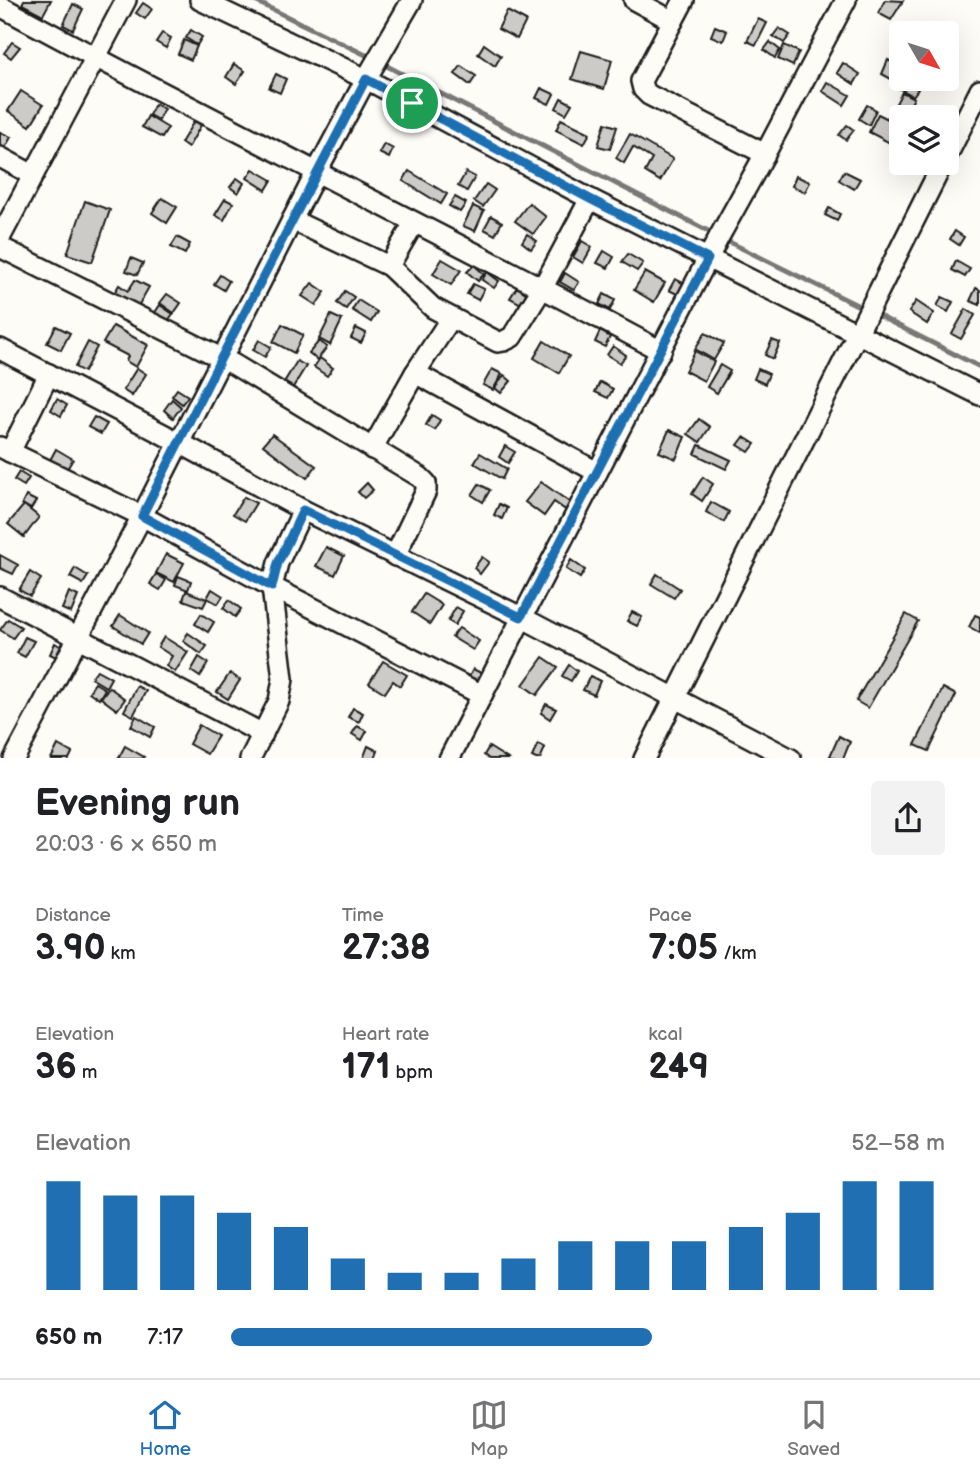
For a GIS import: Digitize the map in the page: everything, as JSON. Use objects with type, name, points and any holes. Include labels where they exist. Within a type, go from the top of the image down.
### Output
[{"type":"street","points":[[0,238],[126,0]]},
{"type":"street","points":[[200,0],[366,79],[590,199],[980,395]]},
{"type":"street","points":[[15,758],[180,443],[317,171],[412,0]]},
{"type":"street","points":[[634,0],[673,21]]},
{"type":"street","points":[[684,0],[641,80],[643,89],[649,95],[765,154]]},
{"type":"street","points":[[449,758],[846,0]]},
{"type":"street","points":[[0,6],[661,351]]},
{"type":"street","points":[[959,132],[980,90]]},
{"type":"street","points":[[0,157],[33,175]]},
{"type":"street","points":[[643,758],[937,175]]},
{"type":"street","points":[[292,220],[389,266],[433,308],[498,342],[512,337],[590,199]]},
{"type":"street","points":[[389,266],[414,223]]},
{"type":"street","points":[[0,247],[221,358],[420,477],[426,483],[426,491],[395,556]]},
{"type":"street","points":[[372,449],[450,318]]},
{"type":"street","points":[[0,349],[303,510],[521,617],[791,758]]},
{"type":"street","points":[[415,373],[597,472]]},
{"type":"street","points":[[50,374],[5,449],[142,516],[272,587],[482,695]]},
{"type":"street","points":[[250,758],[279,701],[283,679],[272,587],[278,563],[303,510]]},
{"type":"street","points":[[0,597],[263,734]]},
{"type":"building","points":[[24,0],[51,0],[43,15],[22,4]]},
{"type":"building","points":[[885,0],[903,1],[891,20],[878,13]]},
{"type":"building","points":[[143,3],[152,9],[145,19],[136,13]]},
{"type":"building","points":[[73,4],[83,9],[73,30],[63,25]]},
{"type":"building","points":[[507,11],[526,21],[517,39],[498,29]]},
{"type":"building","points":[[758,19],[767,23],[756,45],[747,41]]},
{"type":"building","points":[[715,26],[727,31],[723,41],[711,36]]},
{"type":"building","points":[[779,28],[790,35],[784,43],[773,36]]},
{"type":"building","points":[[191,30],[202,37],[197,45],[186,38]]},
{"type":"building","points":[[162,33],[171,38],[166,48],[156,42]]},
{"type":"building","points":[[184,40],[197,46],[191,60],[178,54]]},
{"type":"building","points":[[12,42],[20,47],[11,58],[4,53]]},
{"type":"building","points":[[770,42],[780,50],[775,58],[764,50]]},
{"type":"building","points":[[484,44],[501,56],[495,66],[478,54]]},
{"type":"building","points":[[784,45],[799,52],[793,66],[778,59]]},
{"type":"building","points":[[581,51],[612,60],[604,89],[572,79]]},
{"type":"building","points":[[888,60],[889,78],[882,74]]},
{"type":"building","points":[[843,63],[860,74],[854,84],[837,73]]},
{"type":"building","points":[[234,64],[245,71],[236,84],[226,77]]},
{"type":"building","points":[[461,66],[476,76],[470,85],[455,74]]},
{"type":"building","points":[[276,74],[286,79],[280,93],[269,88]]},
{"type":"building","points":[[827,82],[850,95],[844,105],[822,91]]},
{"type":"building","points":[[541,88],[554,94],[549,104],[536,98]]},
{"type":"building","points":[[21,91],[43,105],[30,126],[8,111]]},
{"type":"building","points":[[904,91],[917,91],[913,96]]},
{"type":"building","points":[[902,92],[914,98],[910,105],[895,105]]},
{"type":"building","points":[[561,98],[572,104],[566,114],[556,108]]},
{"type":"building","points":[[155,104],[164,109],[158,120],[149,115]]},
{"type":"building","points":[[867,105],[876,110],[869,125],[859,119]]},
{"type":"building","points":[[878,114],[889,120],[889,142],[869,132]]},
{"type":"building","points":[[148,116],[168,128],[162,138],[142,127]]},
{"type":"building","points":[[561,119],[590,133],[584,144],[556,130]]},
{"type":"building","points":[[194,121],[201,125],[188,148],[181,143]]},
{"type":"building","points":[[605,123],[617,127],[610,149],[598,146]]},
{"type":"building","points":[[847,125],[854,130],[846,140],[839,135]]},
{"type":"building","points":[[0,132],[11,137],[5,148],[0,145]]},
{"type":"building","points":[[630,134],[673,159],[660,181],[645,172],[652,159],[633,147],[624,163],[616,158]]},
{"type":"building","points":[[384,144],[393,149],[389,158],[379,153]]},
{"type":"building","points":[[253,169],[272,180],[266,190],[247,178]]},
{"type":"building","points":[[409,171],[447,194],[441,204],[403,181]]},
{"type":"building","points":[[844,171],[860,179],[854,189],[839,180]]},
{"type":"building","points":[[466,172],[475,177],[467,191],[458,186]]},
{"type":"building","points":[[796,176],[810,182],[805,192],[792,186]]},
{"type":"building","points":[[237,178],[244,183],[238,193],[230,187]]},
{"type":"building","points":[[486,184],[495,190],[483,207],[474,201]]},
{"type":"building","points":[[455,197],[466,203],[460,212],[449,206]]},
{"type":"building","points":[[162,198],[177,207],[167,223],[152,213]]},
{"type":"building","points":[[225,199],[233,203],[224,220],[215,215]]},
{"type":"building","points":[[85,201],[110,210],[92,262],[67,254]]},
{"type":"building","points":[[529,203],[546,217],[533,234],[515,221]]},
{"type":"building","points":[[473,206],[484,211],[475,231],[463,226]]},
{"type":"building","points":[[829,208],[840,214],[837,221],[825,215]]},
{"type":"building","points":[[491,216],[502,222],[495,235],[484,229]]},
{"type":"building","points":[[955,231],[964,237],[959,245],[950,239]]},
{"type":"building","points":[[527,234],[537,241],[531,249],[522,242]]},
{"type":"building","points":[[177,237],[190,244],[185,254],[171,247]]},
{"type":"building","points":[[582,241],[592,247],[583,263],[573,257]]},
{"type":"building","points":[[604,251],[614,257],[608,268],[597,263]]},
{"type":"building","points":[[628,254],[643,263],[637,271],[622,262]]},
{"type":"building","points":[[131,258],[143,263],[137,275],[126,271]]},
{"type":"building","points":[[442,259],[461,270],[451,285],[433,274]]},
{"type":"building","points":[[956,261],[970,269],[965,277],[952,270]]},
{"type":"building","points":[[474,265],[484,274],[478,281],[467,272]]},
{"type":"building","points":[[487,272],[499,281],[494,288],[482,280]]},
{"type":"building","points":[[645,272],[665,283],[654,302],[634,290]]},
{"type":"building","points":[[565,273],[579,282],[574,290],[560,282]]},
{"type":"building","points":[[220,275],[229,281],[224,290],[214,284]]},
{"type":"building","points":[[675,279],[685,284],[679,295],[669,290]]},
{"type":"building","points":[[135,280],[149,287],[137,308],[113,295],[119,285],[128,291]]},
{"type":"building","points":[[312,283],[325,292],[316,305],[302,296]]},
{"type":"building","points":[[473,284],[484,289],[478,300],[467,294]]},
{"type":"building","points":[[517,287],[527,294],[521,304],[510,298]]},
{"type":"building","points":[[976,288],[980,290],[980,305],[970,301]]},
{"type":"building","points":[[345,291],[354,297],[346,309],[337,303]]},
{"type":"building","points":[[167,294],[181,303],[174,313],[160,303]]},
{"type":"building","points":[[604,294],[615,300],[610,310],[599,304]]},
{"type":"building","points":[[942,297],[953,302],[948,312],[937,306]]},
{"type":"building","points":[[358,300],[377,312],[371,322],[352,310]]},
{"type":"building","points":[[916,301],[934,313],[927,324],[909,312]]},
{"type":"building","points":[[160,305],[173,314],[166,323],[154,314]]},
{"type":"building","points":[[966,309],[975,315],[961,339],[952,334]]},
{"type":"building","points":[[331,315],[342,320],[330,345],[319,339]]},
{"type":"building","points":[[282,324],[303,335],[294,353],[273,342]]},
{"type":"building","points":[[56,326],[70,333],[61,350],[47,343]]},
{"type":"building","points":[[113,326],[148,345],[136,367],[126,361],[128,356],[103,343]]},
{"type":"building","points":[[356,328],[366,333],[361,343],[351,338]]},
{"type":"building","points":[[600,331],[610,337],[605,347],[595,342]]},
{"type":"building","points":[[705,333],[724,343],[714,360],[695,349]]},
{"type":"building","points":[[259,340],[271,347],[265,357],[253,350]]},
{"type":"building","points":[[772,340],[780,343],[773,359],[765,355]]},
{"type":"building","points":[[319,341],[327,347],[317,360],[309,353]]},
{"type":"building","points":[[544,341],[569,356],[559,373],[534,358]]},
{"type":"building","points":[[88,342],[97,347],[84,372],[75,367]]},
{"type":"building","points":[[613,346],[626,355],[620,363],[607,355]]},
{"type":"building","points":[[695,351],[714,362],[704,381],[685,371]]},
{"type":"building","points":[[320,358],[333,368],[327,376],[314,367]]},
{"type":"building","points":[[297,361],[306,366],[292,389],[283,384]]},
{"type":"building","points":[[720,365],[730,371],[717,393],[707,387]]},
{"type":"building","points":[[137,368],[146,374],[132,396],[123,390]]},
{"type":"building","points":[[492,369],[502,374],[493,390],[483,385]]},
{"type":"building","points":[[758,369],[769,374],[765,384],[754,379]]},
{"type":"building","points":[[504,375],[511,381],[501,393],[495,388]]},
{"type":"building","points":[[600,382],[613,389],[608,398],[595,392]]},
{"type":"building","points":[[177,389],[188,396],[182,404],[172,396]]},
{"type":"building","points":[[57,399],[67,405],[61,416],[51,410]]},
{"type":"building","points":[[172,399],[181,407],[173,418],[164,410]]},
{"type":"building","points":[[432,415],[440,420],[435,430],[426,425]]},
{"type":"building","points":[[94,417],[107,424],[101,434],[88,427]]},
{"type":"building","points":[[699,419],[710,427],[700,442],[688,434]]},
{"type":"building","points":[[669,430],[685,437],[676,459],[659,452]]},
{"type":"building","points":[[272,434],[316,466],[307,478],[263,445]]},
{"type":"building","points":[[744,437],[755,444],[749,452],[738,445]]},
{"type":"building","points":[[699,445],[731,460],[726,469],[695,454]]},
{"type":"building","points":[[505,446],[515,452],[508,463],[499,457]]},
{"type":"building","points":[[56,449],[73,459],[67,469],[50,460]]},
{"type":"building","points":[[480,453],[507,469],[502,479],[474,463]]},
{"type":"building","points":[[19,472],[29,478],[24,486],[14,480]]},
{"type":"building","points":[[703,477],[713,484],[702,501],[692,494]]},
{"type":"building","points":[[541,482],[572,504],[567,511],[554,502],[544,516],[525,502]]},
{"type":"building","points":[[367,483],[373,490],[364,498],[358,492]]},
{"type":"building","points":[[479,484],[490,490],[483,502],[472,495]]},
{"type":"building","points":[[26,496],[36,501],[31,509],[22,504]]},
{"type":"building","points":[[244,497],[256,503],[245,521],[233,514]]},
{"type":"building","points":[[711,502],[729,512],[724,522],[706,512]]},
{"type":"building","points":[[499,504],[507,508],[502,519],[494,515]]},
{"type":"building","points":[[24,505],[39,517],[24,537],[8,524]]},
{"type":"building","points":[[326,547],[344,556],[335,575],[316,566]]},
{"type":"building","points":[[166,554],[184,563],[174,582],[156,573]]},
{"type":"building","points":[[0,555],[18,565],[13,574],[0,568]]},
{"type":"building","points":[[482,557],[489,562],[480,574],[474,568]]},
{"type":"building","points":[[571,560],[585,570],[580,578],[566,569]]},
{"type":"building","points":[[75,568],[88,576],[83,584],[70,577]]},
{"type":"building","points":[[30,572],[41,579],[30,596],[19,590]]},
{"type":"building","points":[[156,574],[166,580],[160,590],[150,584]]},
{"type":"building","points":[[657,574],[680,589],[674,598],[651,584]]},
{"type":"building","points":[[178,576],[191,581],[188,590],[175,585]]},
{"type":"building","points":[[212,589],[223,596],[218,604],[207,598]]},
{"type":"building","points":[[186,591],[207,599],[203,607],[183,600]]},
{"type":"building","points":[[69,592],[78,596],[71,613],[62,609]]},
{"type":"building","points":[[424,594],[442,605],[430,624],[412,612]]},
{"type":"building","points":[[229,600],[241,609],[235,617],[223,608]]},
{"type":"building","points":[[456,607],[463,611],[455,625],[448,621]]},
{"type":"building","points":[[632,612],[642,617],[637,626],[627,621]]},
{"type":"building","points":[[201,614],[214,622],[208,632],[195,624]]},
{"type":"building","points":[[906,614],[918,621],[868,708],[856,701]]},
{"type":"building","points":[[120,615],[148,633],[141,644],[113,626]]},
{"type":"building","points":[[975,615],[980,617],[980,633],[969,627]]},
{"type":"building","points":[[8,619],[21,627],[13,638],[0,630]]},
{"type":"building","points":[[459,628],[479,641],[473,650],[452,637]]},
{"type":"building","points":[[188,633],[207,646],[201,654],[183,641]]},
{"type":"building","points":[[25,637],[34,641],[25,657],[17,653]]},
{"type":"building","points":[[164,637],[188,652],[175,672],[166,666],[172,656],[158,647]]},
{"type":"building","points":[[55,643],[63,648],[58,658],[50,654]]},
{"type":"building","points":[[199,657],[208,663],[200,677],[191,671]]},
{"type":"building","points":[[543,657],[558,667],[537,695],[523,685]]},
{"type":"building","points":[[383,661],[407,675],[400,686],[393,681],[385,693],[369,683]]},
{"type":"building","points":[[569,665],[577,671],[571,681],[562,676]]},
{"type":"building","points":[[473,669],[485,675],[479,688],[466,683]]},
{"type":"building","points":[[97,670],[111,678],[106,687],[91,678]]},
{"type":"building","points":[[230,673],[240,680],[228,699],[217,692]]},
{"type":"building","points":[[590,676],[600,681],[594,695],[583,690]]},
{"type":"building","points":[[95,683],[105,689],[99,699],[89,692]]},
{"type":"building","points":[[137,686],[146,691],[133,716],[124,711]]},
{"type":"building","points":[[109,687],[125,699],[117,710],[101,698]]},
{"type":"building","points":[[943,688],[956,695],[929,751],[915,745]]},
{"type":"building","points":[[546,704],[556,709],[550,719],[541,713]]},
{"type":"building","points":[[353,708],[363,713],[359,722],[348,717]]},
{"type":"building","points":[[136,716],[155,727],[150,737],[131,726]]},
{"type":"building","points":[[199,725],[218,736],[207,754],[189,744]]},
{"type":"building","points":[[357,726],[367,731],[362,740],[352,734]]},
{"type":"building","points":[[839,736],[850,742],[843,758],[830,756]]},
{"type":"building","points":[[538,744],[545,748],[540,758],[532,757]]},
{"type":"building","points":[[58,745],[72,753],[70,758],[52,758]]},
{"type":"building","points":[[125,746],[144,757],[144,758],[119,758]]},
{"type":"building","points":[[368,746],[378,751],[375,758],[363,758]]},
{"type":"building","points":[[489,747],[506,758],[488,758],[484,755]]},
{"type":"waterway","points":[[253,0],[372,58]]},
{"type":"waterway","points":[[381,63],[714,234]]},
{"type":"waterway","points":[[723,239],[865,309]]},
{"type":"waterway","points":[[873,313],[980,367]]},
{"type":"route","points":[[366,79],[412,103],[708,259],[521,617],[303,510],[286,543],[272,587],[142,516],[366,79]]}]
